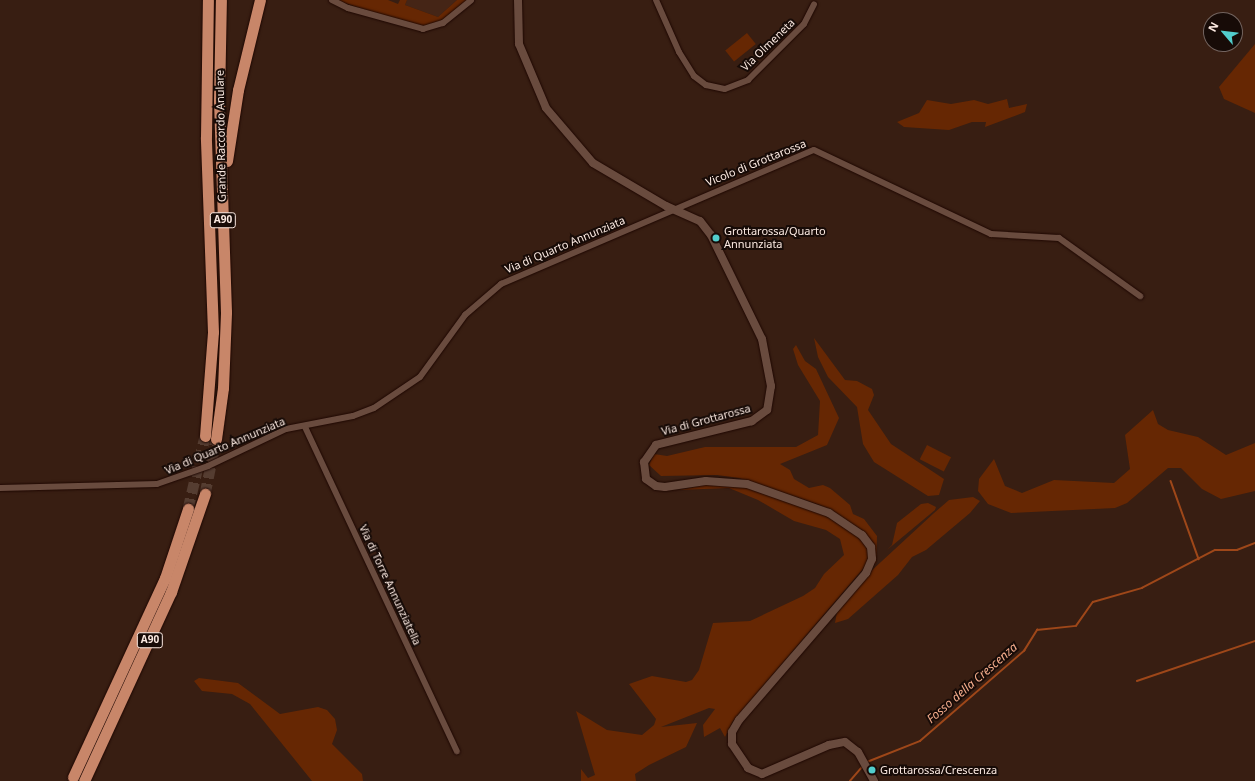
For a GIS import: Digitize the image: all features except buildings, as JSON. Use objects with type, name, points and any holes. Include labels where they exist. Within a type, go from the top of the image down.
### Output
[{"type":"highway","points":[[200,0],[200,75],[206,137]]},
{"type":"highway","name":"Grande Raccordo Anulare","points":[[205,436],[213,332],[206,137],[208,0]]},
{"type":"highway","name":"Grande Raccordo Anulare","points":[[216,439],[223,388],[226,312],[219,100],[221,0]]},
{"type":"highway","points":[[223,208],[238,90],[260,0]]},
{"type":"highway","name":"A90","points":[[84,781],[171,592],[205,494]]},
{"type":"highway","name":"A90","points":[[73,777],[165,578],[188,509]]},
{"type":"street","points":[[332,0],[354,10],[423,29],[443,23],[471,0]]},
{"type":"street","name":"Via di Grottarossa","points":[[518,0],[518,44],[546,108],[593,163],[675,210],[700,221],[711,235],[762,339],[772,395],[767,410],[752,421],[651,449],[644,462],[646,479],[656,486],[666,487],[706,480],[747,484],[842,520],[865,539],[872,554],[866,573],[735,726],[732,744],[745,765],[759,773],[775,771],[837,742],[849,744],[862,758],[874,781]]},
{"type":"street","name":"Via Olmeneta","points":[[656,0],[679,52],[694,76],[706,85],[725,89],[748,80],[804,24],[814,4]]},
{"type":"street","name":"Vicolo di Grottarossa","points":[[675,210],[814,150],[991,234],[1059,238],[1140,296]]},
{"type":"street","name":"Via di Quarto Annunziata","points":[[0,488],[157,484],[208,466],[286,429],[305,427],[360,413],[408,388],[434,363],[465,315],[501,284],[675,210]]},
{"type":"street","name":"Via di Torre Annunziatella","points":[[305,427],[457,751]]},
{"type":"shaded area","points":[[336,0],[388,0],[398,4],[400,0],[407,0],[405,5],[438,17],[457,0],[468,0],[439,23],[420,28]]},
{"type":"shaded area","points":[[407,0],[457,0],[438,17],[405,5]]},
{"type":"shaded area","points":[[747,33],[756,44],[734,62],[725,51]]},
{"type":"shaded area","points":[[1255,44],[1255,113],[1224,99],[1219,87]]},
{"type":"shaded area","points":[[1007,99],[1009,108],[1027,104],[1025,112],[985,127],[986,122],[972,122],[949,130],[904,127],[897,122],[919,113],[927,100],[951,104],[974,100],[988,104]]},
{"type":"shaded area","points":[[814,338],[845,380],[857,381],[872,389],[874,395],[868,410],[891,444],[944,479],[939,495],[928,496],[874,462],[863,444],[857,407],[828,377],[818,357]]},
{"type":"shaded area","points":[[796,345],[805,361],[816,369],[839,418],[827,445],[780,464],[790,470],[794,479],[809,488],[823,485],[830,488],[850,505],[853,514],[864,519],[877,536],[876,564],[859,529],[820,505],[739,478],[717,475],[661,476],[649,465],[654,454],[667,456],[705,447],[796,447],[818,435],[820,401],[798,365],[793,349]]},
{"type":"shaded area","points":[[1153,410],[1158,424],[1168,430],[1198,437],[1226,455],[1255,443],[1255,491],[1221,499],[1202,489],[1181,468],[1168,468],[1127,503],[1115,508],[1011,513],[988,504],[978,491],[979,479],[994,459],[1005,486],[1022,493],[1054,480],[1114,483],[1130,469],[1125,435]]},
{"type":"shaded area","points":[[927,445],[951,457],[944,472],[920,459]]},
{"type":"shaded area","points":[[725,481],[815,508],[861,537],[868,548],[868,563],[733,721],[725,737],[720,728],[704,737],[703,725],[715,709],[709,708],[661,727],[697,723],[686,747],[649,765],[635,774],[636,781],[581,781],[581,769],[588,778],[595,775],[576,711],[607,730],[642,735],[654,725],[656,719],[629,684],[652,676],[686,682],[692,680],[699,670],[713,623],[750,621],[803,596],[815,588],[824,574],[844,555],[840,539],[826,530],[794,521],[758,500],[729,488],[679,490]]},
{"type":"shaded area","points":[[973,497],[980,501],[970,513],[926,550],[912,557],[898,575],[848,619],[835,623],[837,612],[869,573],[934,513],[949,500]]},
{"type":"shaded area","points":[[928,503],[936,507],[935,510],[887,550],[892,545],[897,523],[921,504]]},
{"type":"shaded area","points":[[199,678],[238,683],[280,714],[318,707],[327,710],[335,719],[337,730],[332,744],[362,774],[363,781],[312,781],[250,704],[232,694],[202,691],[194,681]]},
{"type":"waterway","points":[[1171,481],[1199,559]]},
{"type":"waterway","name":"Fosso della Crescenza","points":[[867,762],[920,741],[1024,651],[1037,630],[1076,626],[1093,602],[1142,588],[1215,550],[1237,550],[1255,543]]},
{"type":"waterway","points":[[1137,681],[1255,641]]},
{"type":"waterway","name":"Fosso della Crescenza","points":[[850,781],[862,767]]},
{"type":"tunnel","points":[[188,509],[205,436]]},
{"type":"tunnel","points":[[205,494],[216,439]]},
{"type":"place","name":"Grottarossa/Quarto Annunziata","points":[[716,238]]},
{"type":"place","name":"Grottarossa/Crescenza","points":[[872,770]]}]
